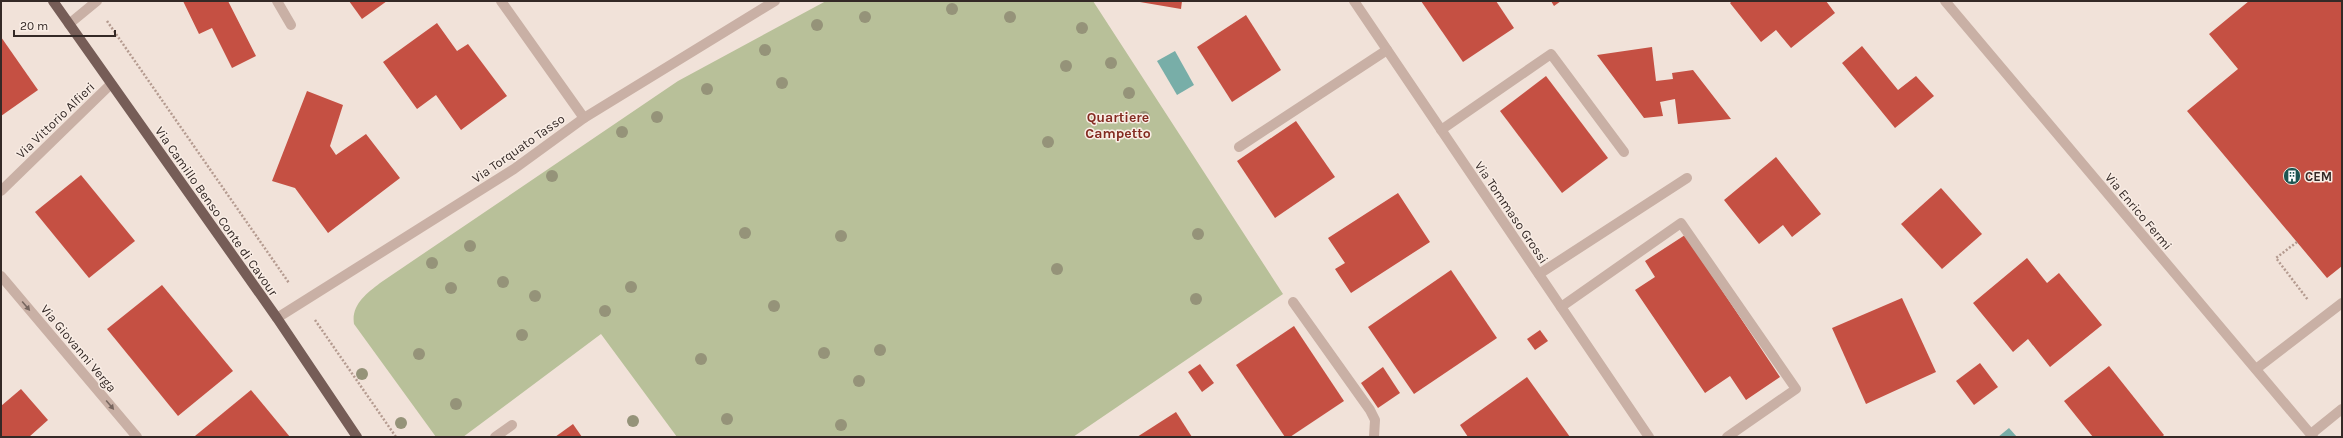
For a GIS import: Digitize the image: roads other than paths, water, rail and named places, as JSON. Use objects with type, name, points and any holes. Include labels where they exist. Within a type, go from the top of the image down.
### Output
[{"type":"main road","name":"Via Camillo Benso Conte di Cavour","points":[[53,1],[277,318],[357,437]]},
{"type":"street","points":[[277,1],[291,25]]},
{"type":"street","points":[[501,1],[584,118]]},
{"type":"street","name":"Via Torquato Tasso","points":[[277,318],[514,169],[584,118],[775,1]]},
{"type":"street","name":"Via Tommaso Grossi","points":[[1354,1],[1649,437]]},
{"type":"street","name":"Via Enrico Fermi","points":[[1945,1],[2312,436]]},
{"type":"street","points":[[69,24],[96,2]]},
{"type":"street","points":[[1239,147],[1387,50]]},
{"type":"street","points":[[1441,130],[1551,54],[1624,152]]},
{"type":"street","name":"Via Vittorio Alfieri","points":[[1,191],[111,84]]},
{"type":"street","points":[[1539,274],[1687,178]]},
{"type":"street","points":[[1561,306],[1681,223],[1796,389],[1727,437]]},
{"type":"street","name":"Via Giovanni Verga","points":[[1,276],[137,437]]},
{"type":"street","points":[[1293,302],[1370,410],[1375,420],[1374,437]]},
{"type":"street","points":[[2256,369],[2342,302]]},
{"type":"street","points":[[2312,436],[2342,409]]},
{"type":"street","points":[[495,437],[512,425]]},
{"type":"water","points":[[1175,51],[1194,85],[1177,95],[1157,61]]},
{"type":"water","points":[[2009,428],[2017,437],[1998,437]]},
{"type":"place","name":"CEM","points":[[2292,176]]},
{"type":"district","name":"Quartiere Campetto","points":[[1118,126]]}]
